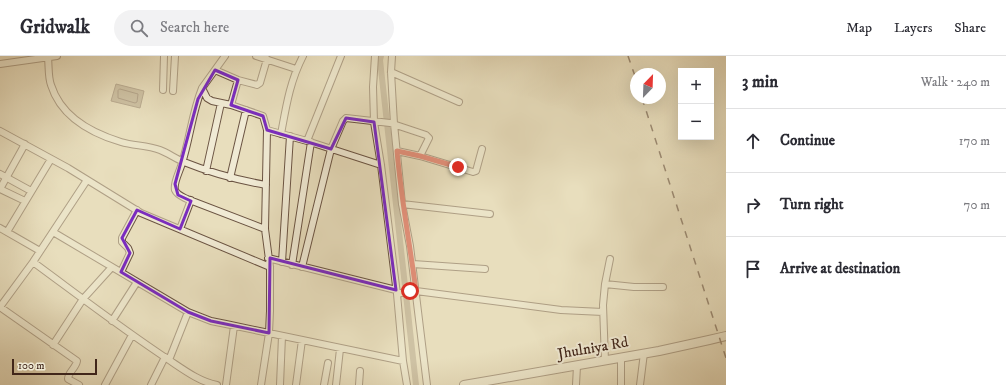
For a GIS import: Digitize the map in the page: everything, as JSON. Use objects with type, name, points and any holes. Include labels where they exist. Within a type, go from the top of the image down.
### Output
[{"type":"street","points":[[0,64],[57,56]]},
{"type":"street","points":[[163,90],[164,56]]},
{"type":"street","points":[[173,91],[175,56]]},
{"type":"street","points":[[225,56],[202,88],[194,110],[183,162],[175,184],[175,190],[178,195],[265,229]]},
{"type":"street","points":[[256,56],[296,69]]},
{"type":"street","points":[[281,134],[296,69],[303,56]]},
{"type":"street","points":[[292,265],[309,141],[340,56]]},
{"type":"street","points":[[375,56],[373,87],[381,165],[398,292],[403,361],[408,385]]},
{"type":"street","points":[[392,56],[392,123],[397,151],[402,204],[413,264],[413,291],[427,385]]},
{"type":"street","points":[[48,58],[50,84],[57,98],[63,108],[73,119],[83,126],[121,143],[148,146],[160,150],[183,162],[230,178],[266,185]]},
{"type":"street","points":[[215,70],[238,80],[257,85],[260,83],[266,59]]},
{"type":"street","points":[[391,72],[459,102]]},
{"type":"street","points":[[231,105],[238,80]]},
{"type":"street","points":[[202,88],[207,98],[212,101],[231,105],[263,116],[267,130],[265,229],[270,267],[269,333],[261,385]]},
{"type":"street","points":[[206,170],[222,103]]},
{"type":"street","points":[[230,178],[246,110]]},
{"type":"street","points":[[302,267],[331,149],[343,121],[346,118],[392,123],[426,135],[429,138],[420,156]]},
{"type":"street","points":[[267,130],[309,141],[381,165]]},
{"type":"street","points":[[0,131],[25,144],[137,210],[270,267]]},
{"type":"street","points":[[282,262],[290,136]]},
{"type":"street","points":[[25,144],[3,175],[0,189],[25,201]]},
{"type":"street","points":[[397,151],[420,156],[473,172],[476,171],[482,149]]},
{"type":"street","points":[[7,232],[51,159]]},
{"type":"street","points":[[3,175],[31,191]]},
{"type":"street","points":[[79,385],[66,382],[77,361],[52,345],[0,307],[33,262],[87,180]]},
{"type":"street","points":[[180,229],[191,200]]},
{"type":"street","points":[[402,204],[490,214]]},
{"type":"street","points":[[121,272],[130,253],[128,248],[122,242],[122,238],[137,210]]},
{"type":"street","points":[[0,228],[40,251]]},
{"type":"street","points":[[53,232],[188,312],[211,321],[403,361]]},
{"type":"street","points":[[268,258],[398,292],[413,291],[561,310],[603,312]]},
{"type":"street","points":[[604,360],[603,312],[605,284],[610,259]]},
{"type":"street","points":[[33,262],[112,321],[167,359],[198,378],[217,385]]},
{"type":"street","points":[[413,264],[485,269]]},
{"type":"street","points":[[52,345],[83,299],[112,267]]},
{"type":"street","points":[[112,321],[137,282]]},
{"type":"street","points":[[605,284],[634,287],[663,287]]},
{"type":"street","points":[[151,385],[167,359],[188,312]]},
{"type":"street","points":[[226,385],[234,326]]},
{"type":"street","points":[[105,385],[132,335]]},
{"type":"street","points":[[280,385],[282,336]]},
{"type":"street","name":"Jhulniya Rd","points":[[464,385],[621,358],[726,336]]},
{"type":"street","points":[[296,385],[302,340]]},
{"type":"street","points":[[336,385],[340,349]]},
{"type":"street","points":[[640,385],[644,353]]},
{"type":"street","points":[[621,358],[621,385]]},
{"type":"street","points":[[324,385],[328,363]]},
{"type":"street","points":[[576,385],[577,366]]},
{"type":"street","points":[[359,385],[360,371]]},
{"type":"highlighted area","points":[[215,70],[238,80],[231,105],[263,116],[267,130],[331,149],[346,118],[374,122],[396,290],[270,258],[269,333],[211,321],[188,312],[121,272],[130,253],[122,238],[137,210],[180,229],[191,201],[178,195],[175,184],[198,99]]},
{"type":"water","points":[[116,84],[144,91],[140,108],[111,101]]},
{"type":"waterway","points":[[381,56],[380,60],[416,385]]},
{"type":"railway","points":[[628,56],[632,68]]},
{"type":"railway","points":[[644,104],[726,358]]},
{"type":"route","points":[[410,291],[416,291],[410,246],[402,204],[397,151],[458,167]]}]
